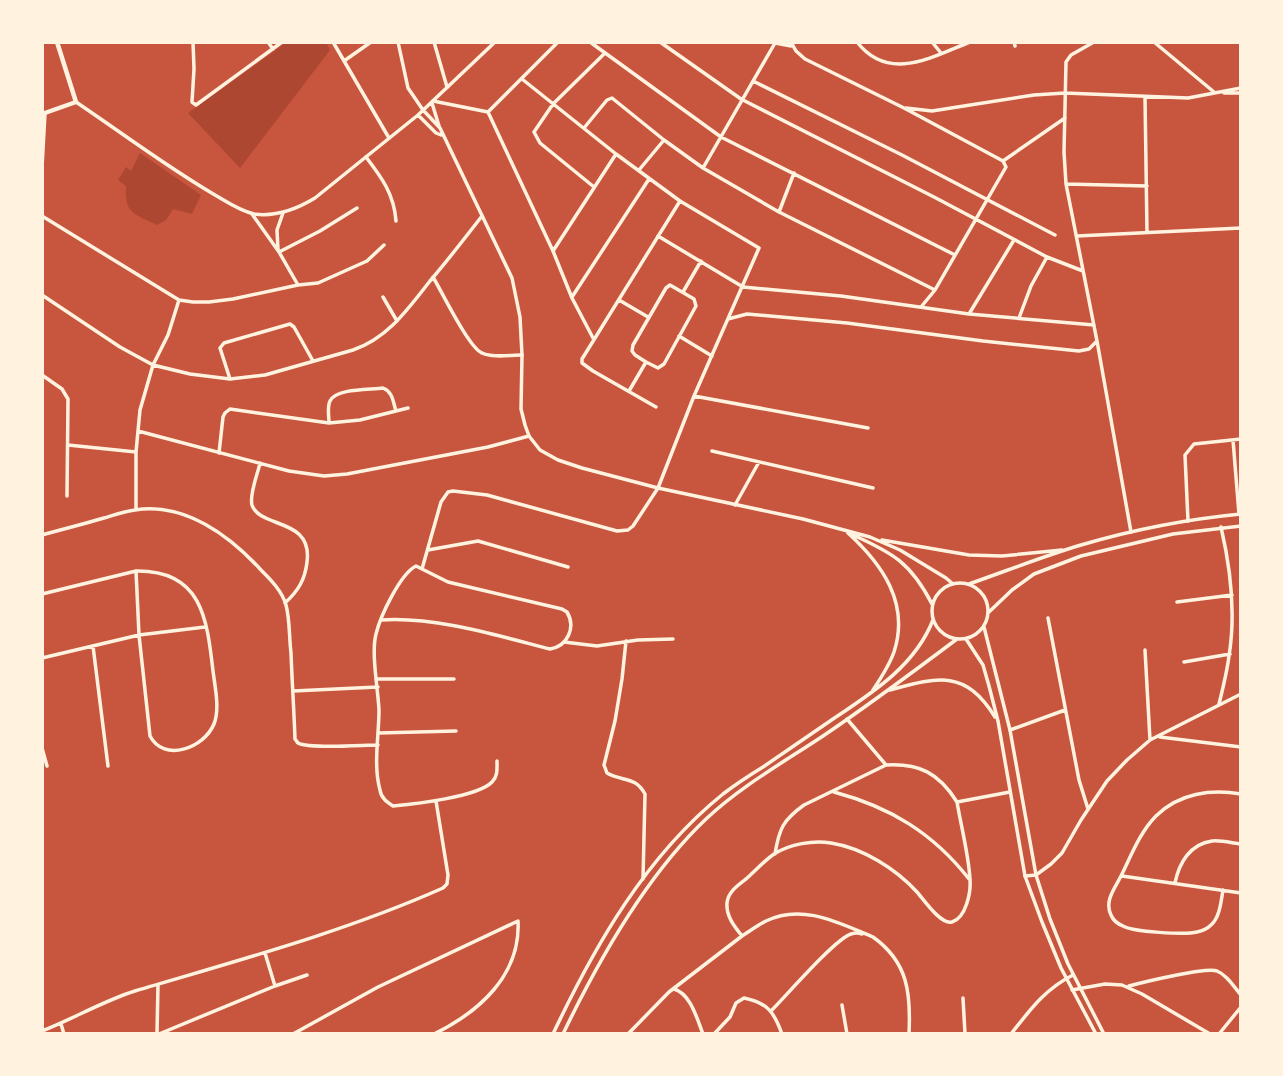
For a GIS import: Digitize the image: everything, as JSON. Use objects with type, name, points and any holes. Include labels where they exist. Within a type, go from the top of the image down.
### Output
[{"type":"main road","points":[[43,114],[76,102],[57,42]]},
{"type":"street","points":[[193,42],[192,102],[195,105],[282,42]]},
{"type":"street","points":[[268,42],[273,49]]},
{"type":"street","points":[[333,42],[389,138]]},
{"type":"street","points":[[344,61],[371,42]]},
{"type":"street","points":[[398,42],[408,88],[440,128]]},
{"type":"street","points":[[434,42],[447,87]]},
{"type":"street","points":[[76,102],[202,187],[240,209],[251,214],[283,213],[315,198],[366,157],[433,102],[495,42]]},
{"type":"street","points":[[488,112],[558,42]]},
{"type":"street","points":[[590,42],[721,137],[955,255]]},
{"type":"street","points":[[660,42],[741,99],[1047,257],[1083,271]]},
{"type":"street","points":[[703,168],[774,42],[792,44],[805,59],[1003,161],[1006,167],[977,220],[935,290],[921,307]]},
{"type":"street","points":[[857,42],[866,52],[895,65],[910,64],[970,42]]},
{"type":"street","points":[[932,42],[941,53]]},
{"type":"street","points":[[1094,42],[1067,59],[1066,184],[1131,533]]},
{"type":"street","points":[[1154,42],[1216,92]]},
{"type":"street","points":[[594,187],[537,138],[534,132],[553,104],[605,53]]},
{"type":"street","points":[[422,569],[442,502],[450,491],[487,495],[622,531],[632,526],[658,488],[694,396],[759,248],[680,201],[649,179],[522,79]]},
{"type":"street","points":[[753,81],[1055,235]]},
{"type":"street","points":[[904,108],[932,111],[1034,95],[1065,93],[1188,97],[1241,91]]},
{"type":"street","points":[[1145,97],[1147,233]]},
{"type":"street","points":[[584,128],[610,98],[703,168],[779,212],[935,290]]},
{"type":"street","points":[[433,102],[488,112]]},
{"type":"street","points":[[433,102],[443,136],[512,278],[520,317],[521,409],[530,436],[540,450],[558,460],[658,488],[803,519],[870,537],[969,555],[1011,555],[1071,548]]},
{"type":"street","points":[[488,112],[593,339]]},
{"type":"street","points":[[42,168],[43,114]]},
{"type":"street","points":[[418,115],[436,133],[443,136]]},
{"type":"street","points":[[1003,161],[1065,118]]},
{"type":"street","points":[[639,170],[664,140]]},
{"type":"street","points":[[553,251],[617,154]]},
{"type":"street","points":[[366,157],[392,197],[396,221]]},
{"type":"street","points":[[779,212],[794,173]]},
{"type":"street","points":[[572,298],[649,179]]},
{"type":"street","points":[[1066,184],[1147,186]]},
{"type":"street","points":[[656,407],[593,372],[582,363],[593,339],[680,201]]},
{"type":"street","points":[[279,252],[357,208]]},
{"type":"street","points":[[279,252],[277,230],[283,213]]},
{"type":"street","points":[[251,214],[279,252],[298,285]]},
{"type":"street","points":[[42,216],[179,300],[193,302],[233,299],[318,283],[367,261],[384,245]]},
{"type":"street","points":[[42,295],[120,347],[153,365],[190,374],[230,379],[265,375],[365,346],[377,339],[397,321],[482,216]]},
{"type":"street","points":[[1077,236],[1241,228]]},
{"type":"street","points":[[658,236],[743,287],[841,296],[969,314],[1094,325]]},
{"type":"street","points":[[969,314],[1014,240]]},
{"type":"street","points":[[1019,318],[1031,286],[1047,257]]},
{"type":"street","points":[[683,292],[701,261]]},
{"type":"street","points":[[433,277],[478,350],[483,354],[522,355]]},
{"type":"street","points":[[668,285],[683,292],[696,303],[662,366],[657,368],[635,355],[632,348],[668,285]]},
{"type":"street","points":[[383,297],[397,321]]},
{"type":"street","points":[[136,510],[136,452],[140,410],[153,365],[179,300]]},
{"type":"street","points":[[619,300],[648,317]]},
{"type":"street","points":[[728,319],[747,314],[834,321],[1079,351],[1089,349],[1097,341]]},
{"type":"street","points":[[230,379],[220,348],[224,343],[290,324],[313,361]]},
{"type":"street","points":[[679,336],[712,356]]},
{"type":"street","points":[[629,391],[646,362]]},
{"type":"street","points":[[42,375],[62,389],[68,399],[67,496]]},
{"type":"street","points":[[329,423],[329,402],[334,395],[341,392],[383,388],[391,394],[396,411]]},
{"type":"street","points":[[694,396],[868,428]]},
{"type":"street","points":[[219,453],[223,417],[230,409],[329,423],[360,420],[408,408]]},
{"type":"street","points":[[138,431],[289,471],[334,476],[488,447],[530,436]]},
{"type":"street","points":[[1188,522],[1185,455],[1194,444],[1241,439]]},
{"type":"street","points":[[932,605],[940,592],[953,584],[969,584],[1071,548],[1131,533],[1240,514],[1233,440]]},
{"type":"street","points":[[68,444],[136,452]]},
{"type":"street","points":[[712,451],[873,488]]},
{"type":"street","points":[[735,505],[759,461]]},
{"type":"street","points":[[260,463],[251,502],[253,507],[264,516],[294,530],[303,539],[308,553],[304,581],[298,592],[285,603]]},
{"type":"street","points":[[42,535],[136,510],[158,509],[179,514],[221,534],[238,546],[266,575],[285,603],[288,615],[295,739],[299,743],[320,746],[378,745]]},
{"type":"street","points":[[933,621],[942,633],[965,639],[976,635],[984,627],[989,612],[1023,582],[1049,567],[1081,556],[1173,534],[1241,526]]},
{"type":"street","points":[[1219,704],[1230,654],[1232,595],[1229,561],[1221,527]]},
{"type":"street","points":[[554,1034],[597,949],[629,898],[674,840],[724,793],[871,693],[901,668],[923,642],[933,621],[932,605],[916,576],[899,559],[838,528]]},
{"type":"street","points":[[848,533],[869,553],[885,575],[894,593],[898,616],[894,651],[871,693]]},
{"type":"street","points":[[870,537],[911,556],[953,584]]},
{"type":"street","points":[[428,550],[478,541],[568,567]]},
{"type":"street","points":[[380,620],[398,619],[450,626],[550,649],[564,642],[569,634],[572,624],[567,612],[448,582],[414,566],[401,579],[380,620],[375,640],[378,687],[377,766],[380,790],[386,801],[393,806],[436,801],[481,790],[492,783],[497,772],[497,761]]},
{"type":"street","points":[[42,594],[136,571],[167,575],[191,592],[203,611],[212,661],[216,710],[214,724],[206,736],[181,750],[160,748],[149,736],[136,571]]},
{"type":"street","points":[[969,584],[985,597],[989,612]]},
{"type":"street","points":[[1177,603],[1232,595]]},
{"type":"street","points":[[1048,618],[1079,780],[1088,809]]},
{"type":"street","points":[[42,658],[139,635],[205,627]]},
{"type":"street","points":[[984,627],[1010,730],[1036,875],[1050,919],[1073,975],[1104,1034]]},
{"type":"street","points":[[564,642],[589,646],[673,639]]},
{"type":"street","points":[[563,1034],[580,996],[613,941],[659,873],[704,820],[737,793],[888,691],[957,639]]},
{"type":"street","points":[[965,639],[983,665],[998,721],[1025,876],[1066,978],[1096,1034]]},
{"type":"street","points":[[626,641],[615,721],[604,765],[607,774],[633,781],[645,794],[643,879]]},
{"type":"street","points":[[93,646],[108,766]]},
{"type":"street","points":[[1145,650],[1150,740]]},
{"type":"street","points":[[1184,662],[1230,654]]},
{"type":"street","points":[[377,680],[454,679]]},
{"type":"street","points":[[888,691],[943,680],[962,684],[982,697],[998,721]]},
{"type":"street","points":[[293,691],[378,687]]},
{"type":"street","points":[[1025,876],[1036,875],[1062,853],[1096,796],[1118,768],[1150,740],[1241,694]]},
{"type":"street","points":[[1010,730],[1065,710]]},
{"type":"street","points":[[847,719],[886,765]]},
{"type":"street","points":[[378,733],[456,731]]},
{"type":"street","points":[[1157,737],[1241,747]]},
{"type":"street","points":[[42,748],[47,766]]},
{"type":"street","points":[[742,936],[728,914],[727,901],[732,891],[775,854],[815,842],[848,848],[883,863],[914,889],[946,922],[959,918],[970,895],[957,802],[948,788],[936,778],[921,769],[904,764],[886,765],[792,813],[779,832],[775,854]]},
{"type":"street","points":[[832,791],[879,807],[919,829],[940,845],[970,880]]},
{"type":"street","points":[[957,802],[1010,792]]},
{"type":"street","points":[[1223,890],[1217,916],[1210,926],[1195,932],[1136,930],[1121,926],[1111,915],[1108,902],[1145,830],[1156,815],[1180,800],[1205,792],[1241,794]]},
{"type":"street","points":[[42,1031],[132,992],[338,929],[443,888],[447,884],[448,875],[436,801]]},
{"type":"street","points":[[1175,883],[1180,866],[1191,850],[1214,841],[1241,844]]},
{"type":"street","points":[[1121,876],[1241,893]]},
{"type":"street","points":[[628,1034],[674,989],[742,936],[779,915],[798,914],[816,915],[873,937],[894,956],[908,989],[911,1007],[909,1034]]},
{"type":"street","points":[[293,1034],[378,987],[518,921],[519,934],[515,952],[500,982],[471,1012],[434,1034]]},
{"type":"street","points":[[771,1011],[844,937],[860,933],[873,937]]},
{"type":"street","points":[[265,953],[275,986]]},
{"type":"street","points":[[1072,990],[1110,984],[1127,986],[1212,970],[1223,975],[1241,995]]},
{"type":"street","points":[[158,985],[158,1034],[307,975]]},
{"type":"street","points":[[1011,1034],[1031,1007],[1073,975]]},
{"type":"street","points":[[1127,986],[1210,1034]]},
{"type":"street","points":[[674,989],[685,996],[703,1034]]},
{"type":"street","points":[[714,1034],[730,1017],[736,1003],[742,998],[750,999],[771,1011],[782,1034]]},
{"type":"street","points":[[963,998],[965,1034]]},
{"type":"street","points":[[842,1005],[848,1034]]},
{"type":"street","points":[[1219,1034],[1241,1007]]},
{"type":"street","points":[[61,1024],[64,1034]]},
{"type":"shaded area","points":[[287,42],[326,42],[330,50],[240,168],[188,113]]},
{"type":"shaded area","points":[[140,153],[201,195],[192,214],[173,209],[166,220],[157,225],[132,212],[127,202],[126,186],[118,180],[126,167],[131,171]]}]
